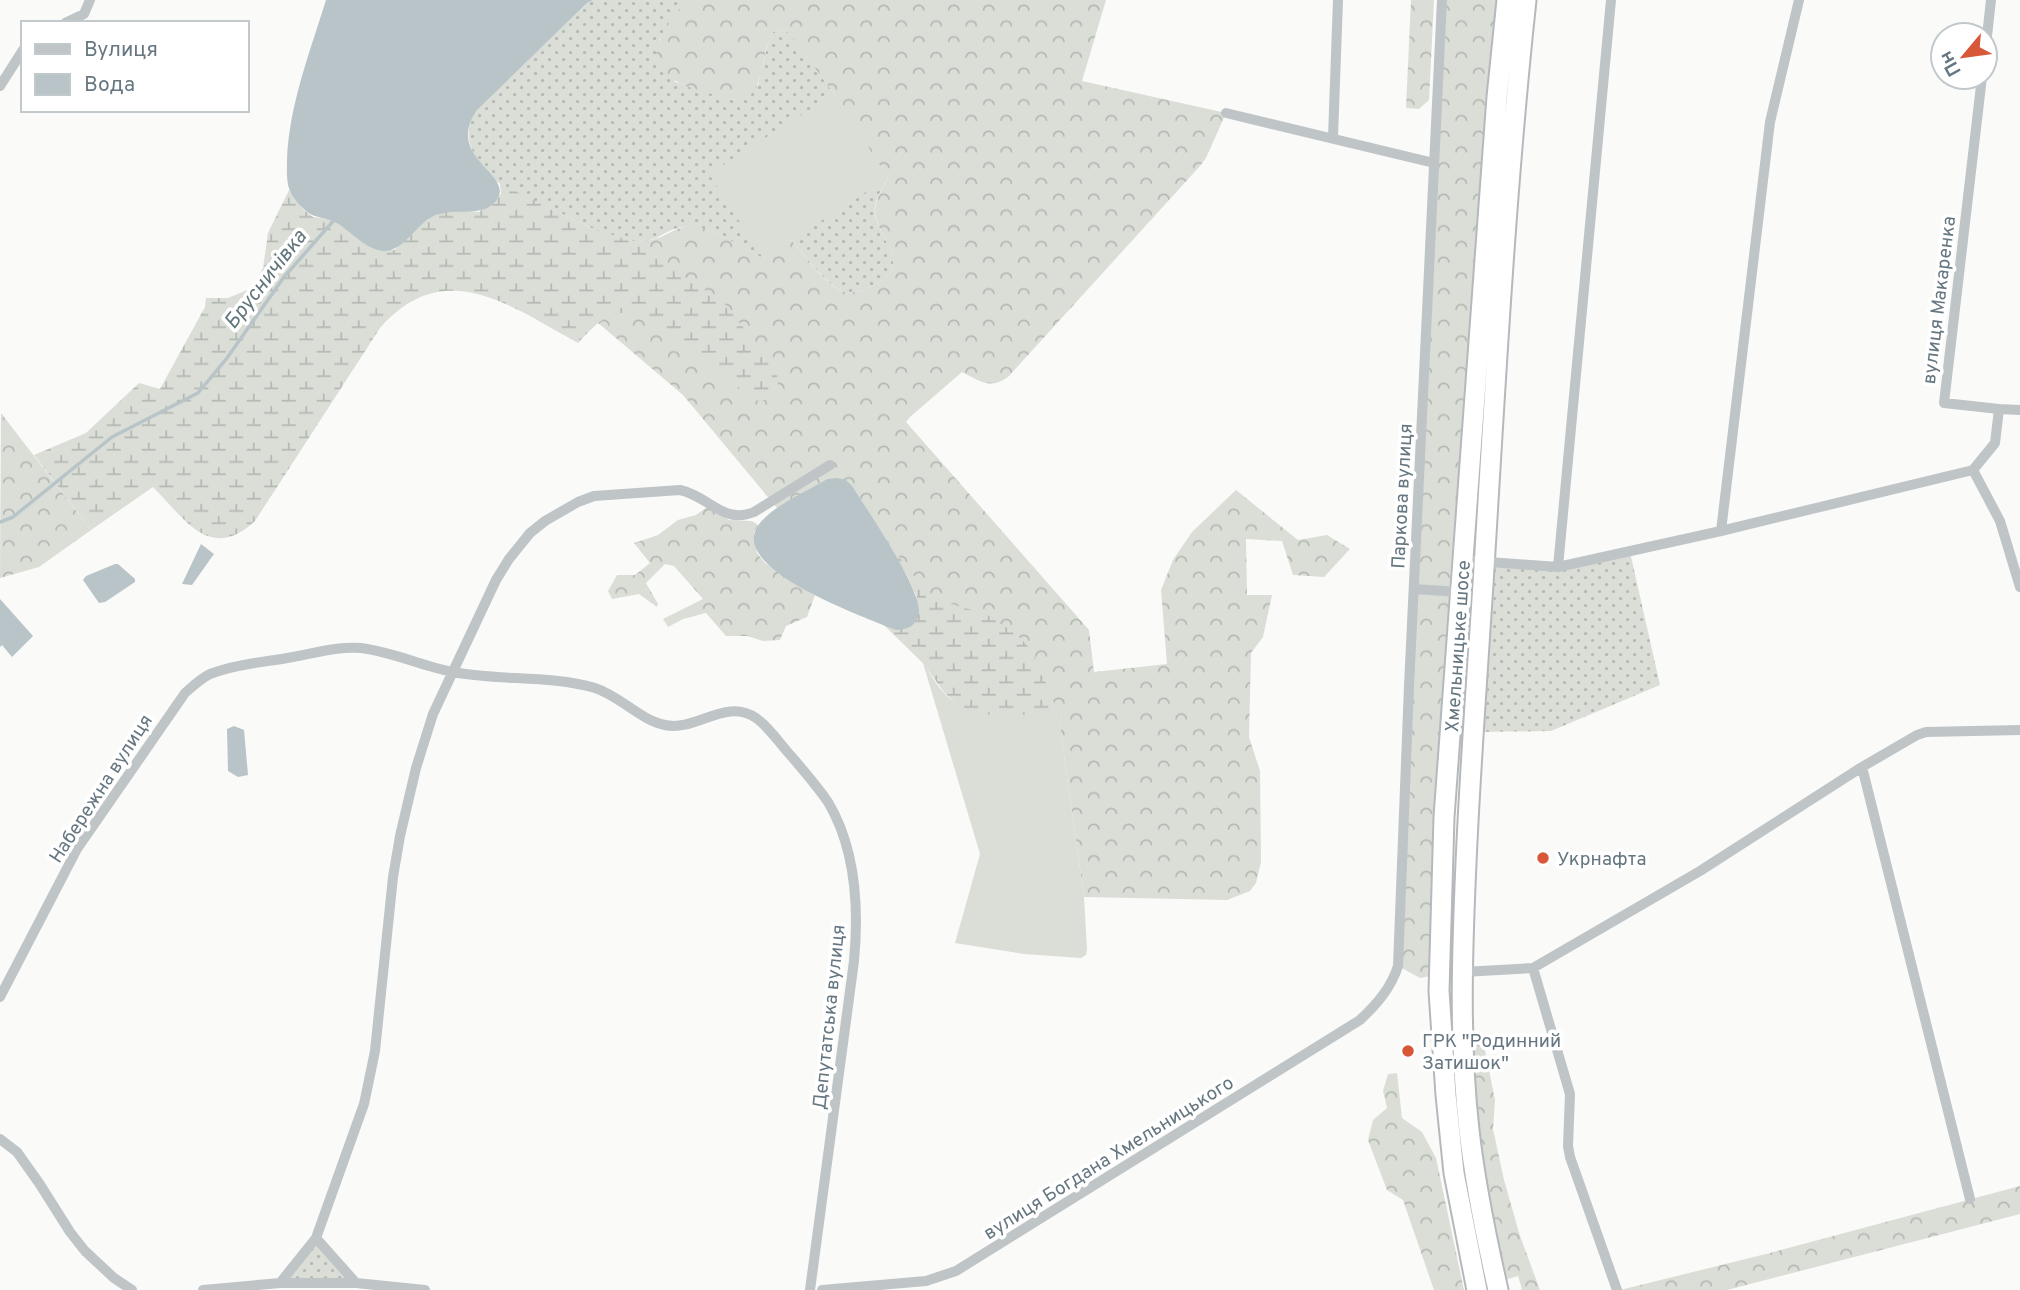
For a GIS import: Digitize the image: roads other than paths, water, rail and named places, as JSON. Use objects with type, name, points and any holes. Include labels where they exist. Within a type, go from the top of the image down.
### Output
[{"type":"highway","name":"Хмельницьке шосе","points":[[1477,1290],[1450,1142],[1439,991],[1444,817],[1497,97],[1507,0]]},
{"type":"highway","name":"Хмельницьке шосе","points":[[1498,1290],[1469,1130],[1463,972],[1467,832],[1484,562],[1516,98],[1526,0]]},
{"type":"highway","points":[[1440,972],[1463,972]]},
{"type":"street","points":[[69,21],[84,14],[90,0]]},
{"type":"street","points":[[1333,137],[1338,0]]},
{"type":"street","name":"Паркова вулиця","points":[[1386,992],[1398,966],[1442,0]]},
{"type":"street","points":[[1558,568],[1611,0]]},
{"type":"street","points":[[1721,531],[1770,122],[1799,0]]},
{"type":"street","points":[[1989,21],[1991,0]]},
{"type":"street","points":[[0,86],[21,53]]},
{"type":"street","name":"вулиця Макаренка","points":[[1980,91],[1944,403],[1999,409]]},
{"type":"street","points":[[1226,113],[1434,163]]},
{"type":"street","points":[[1463,561],[1558,568],[1973,470],[1995,443],[1999,409],[2020,410]]},
{"type":"street","points":[[280,1283],[316,1238],[364,1104],[375,1051],[389,907],[400,836],[428,728],[496,580],[509,559],[530,533],[545,521],[571,505],[594,496],[680,490],[692,492],[726,513],[743,516],[754,512],[830,465]]},
{"type":"street","points":[[1973,470],[2000,521],[2020,587]]},
{"type":"street","points":[[1414,589],[1461,592]]},
{"type":"street","name":"Набережна вулиця","points":[[0,997],[77,849],[180,700],[201,679],[240,666],[353,648],[383,653],[453,672]]},
{"type":"street","name":"Депутатська вулиця","points":[[453,672],[585,686],[609,694],[652,720],[668,726],[728,711],[743,712],[763,724],[828,803],[843,834],[849,855],[857,930],[810,1290]]},
{"type":"street","points":[[1463,972],[1534,968],[1700,871],[1917,734],[2020,730]]},
{"type":"street","points":[[1862,767],[1970,1199]]},
{"type":"street","points":[[1534,968],[1570,1094],[1570,1157],[1617,1290]]},
{"type":"street","name":"вулиця Богдана Хмельницького","points":[[822,1290],[926,1281],[956,1271],[1360,1020],[1386,992]]},
{"type":"street","points":[[0,1139],[17,1152],[85,1251],[114,1278],[132,1290]]},
{"type":"street","points":[[316,1238],[356,1283]]},
{"type":"street","points":[[203,1290],[280,1283],[356,1283],[425,1290]]},
{"type":"water","points":[[326,0],[593,0],[477,110],[469,127],[469,141],[474,153],[497,182],[500,191],[496,201],[481,210],[436,215],[404,242],[387,251],[371,247],[335,222],[307,212],[289,187],[287,160],[292,119],[301,79]]},
{"type":"water","points":[[827,479],[846,480],[853,487],[903,568],[917,600],[919,612],[917,620],[908,628],[896,630],[809,592],[785,578],[767,563],[756,547],[755,532],[767,516]]},
{"type":"water","points":[[201,544],[214,554],[192,585],[182,584]]},
{"type":"water","points":[[115,564],[135,579],[135,582],[105,602],[99,603],[83,580],[86,576]]},
{"type":"water","points":[[0,599],[33,636],[12,657],[2,645],[0,647]]},
{"type":"water","points":[[234,726],[244,730],[248,775],[238,777],[228,771],[227,729]]},
{"type":"waterway","name":"Брусничівка","points":[[0,522],[13,517],[112,437],[198,393],[227,358],[284,277],[335,219]]},
{"type":"place","name":"Укрнафта","points":[[1543,858]]},
{"type":"place","name":"ГРК \"Родинний Затишок\"","points":[[1408,1051]]}]
